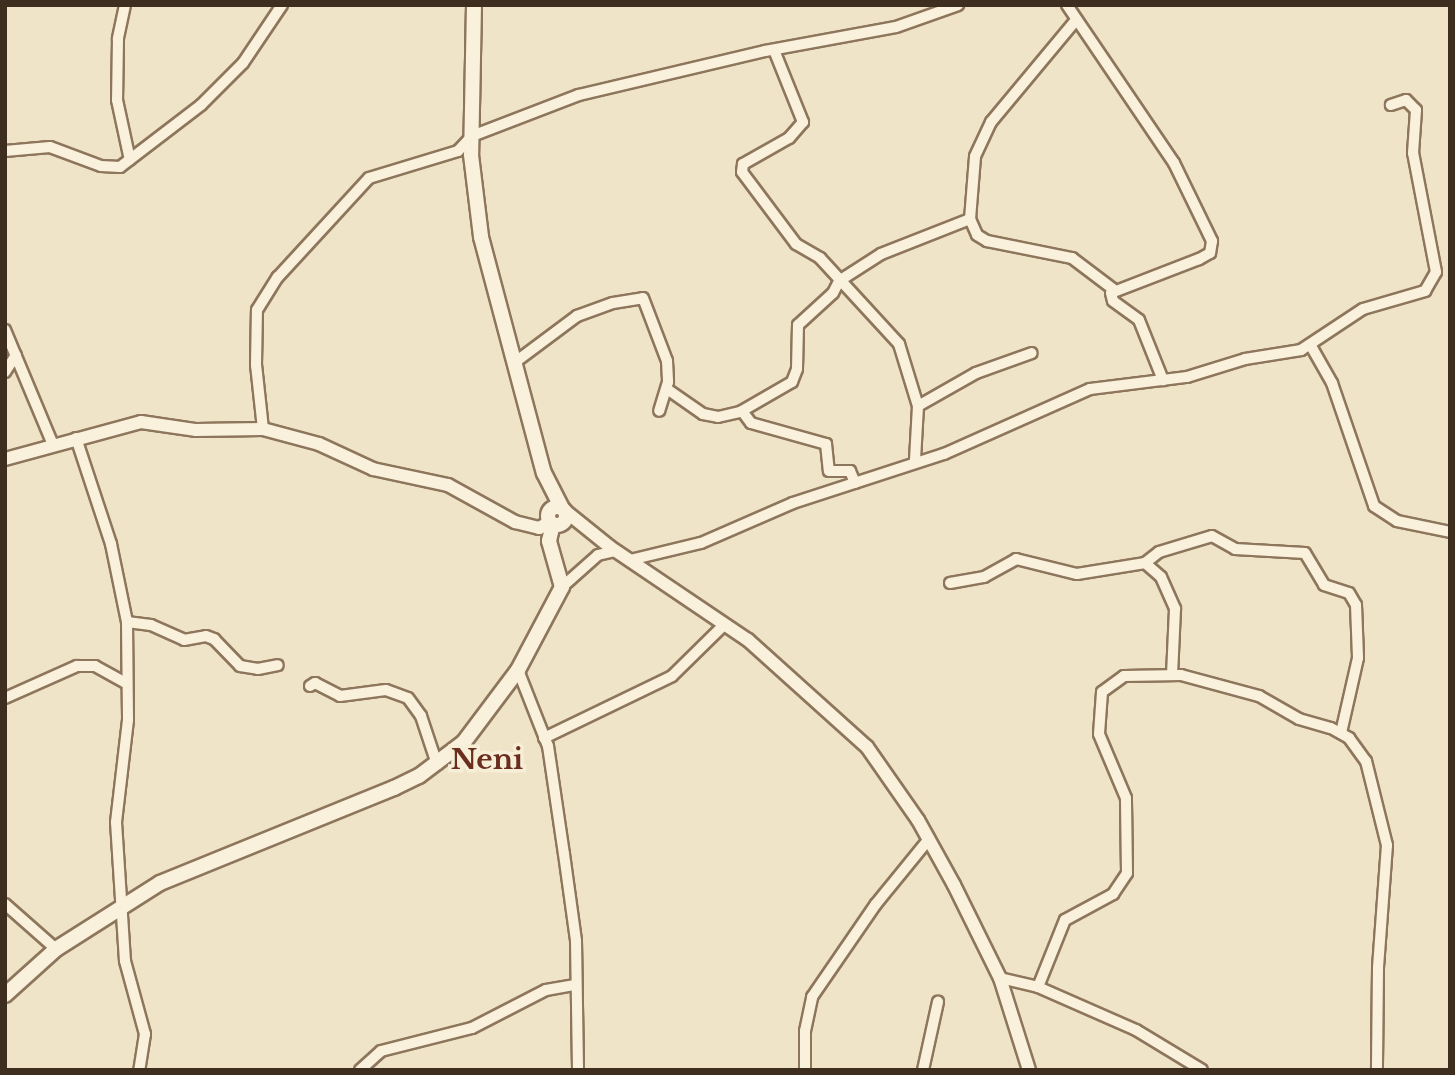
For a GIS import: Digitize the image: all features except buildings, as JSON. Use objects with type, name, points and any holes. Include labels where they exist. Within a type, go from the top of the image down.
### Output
[{"type":"main road","points":[[5,995],[56,949],[160,883],[377,796],[437,764],[473,732],[518,670],[562,587],[549,541],[556,517],[481,237],[471,136],[474,5]]},
{"type":"street","points":[[125,5],[117,46],[117,100],[130,160]]},
{"type":"street","points":[[5,151],[50,147],[110,168],[130,160],[201,105],[243,63],[282,5]]},
{"type":"street","points":[[263,429],[257,310],[264,296],[369,178],[458,151],[471,136],[579,95],[774,50],[896,27],[958,5]]},
{"type":"street","points":[[1068,5],[1174,163],[1212,241],[1210,253],[1199,259],[1113,289]]},
{"type":"street","points":[[1076,20],[990,122],[975,157],[970,219],[977,235],[987,241],[1072,258],[1113,289]]},
{"type":"street","points":[[774,50],[803,122],[789,138],[743,164],[742,172],[796,244],[820,258],[839,281],[894,335],[918,406],[915,460]]},
{"type":"street","points":[[629,560],[701,543],[793,503],[915,460],[944,454],[1090,389],[1163,380],[1311,346],[1357,313],[1425,291],[1436,277],[1413,153],[1416,110],[1406,100],[1391,105]]},
{"type":"street","points":[[667,389],[703,414],[718,417],[742,411],[792,382],[797,369],[798,325],[834,293],[839,281],[881,254],[970,219]]},
{"type":"street","points":[[1113,289],[1113,301],[1139,320],[1163,380]]},
{"type":"street","points":[[514,363],[577,316],[613,303],[643,298],[667,361],[667,389],[659,411]]},
{"type":"street","points":[[5,330],[53,444]]},
{"type":"street","points":[[1311,346],[1332,383],[1374,506],[1397,520],[1450,532]]},
{"type":"street","points":[[918,406],[976,373],[1032,353]]},
{"type":"street","points":[[16,355],[5,372],[24,375]]},
{"type":"street","points":[[742,411],[751,423],[826,444],[828,471],[850,471],[855,483]]},
{"type":"street","points":[[5,459],[141,422],[196,430],[263,429],[319,444],[373,469],[448,485],[515,522],[539,528],[556,517],[583,527],[724,624],[818,700],[867,747],[929,839],[1000,978],[1029,1070]]},
{"type":"street","points":[[76,438],[111,544],[127,622],[128,720],[117,788],[120,906],[125,961],[145,1034],[139,1070]]},
{"type":"street","points":[[950,583],[984,577],[1016,559],[1077,574],[1145,563],[1159,552],[1212,536],[1234,549],[1305,553],[1324,585],[1349,593],[1356,605],[1358,658],[1340,733]]},
{"type":"street","points":[[562,587],[598,555],[616,551]]},
{"type":"street","points":[[1145,563],[1161,577],[1175,609],[1172,674]]},
{"type":"street","points":[[127,622],[151,625],[184,640],[206,636],[214,639],[240,666],[258,669],[278,665]]},
{"type":"street","points":[[544,738],[672,676],[699,655],[724,624]]},
{"type":"street","points":[[5,698],[77,666],[95,666],[126,683]]},
{"type":"street","points":[[518,670],[544,738],[576,941],[578,1070]]},
{"type":"street","points":[[1038,987],[1065,920],[1113,894],[1127,873],[1126,798],[1098,734],[1102,692],[1124,676],[1172,674],[1259,696],[1299,719],[1340,733],[1366,761],[1387,845],[1377,979],[1377,1070]]},
{"type":"street","points":[[310,686],[315,683],[340,695],[386,690],[408,698],[422,716],[437,764]]},
{"type":"street","points":[[806,1070],[805,1031],[812,997],[876,904],[929,839]]},
{"type":"street","points":[[5,904],[56,949]]},
{"type":"street","points":[[1000,978],[1038,987],[1136,1030],[1202,1070]]},
{"type":"street","points":[[360,1070],[381,1051],[472,1028],[546,989],[575,985]]},
{"type":"street","points":[[923,1070],[938,1002]]},
{"type":"district","name":"Neni","points":[[487,760]]}]
